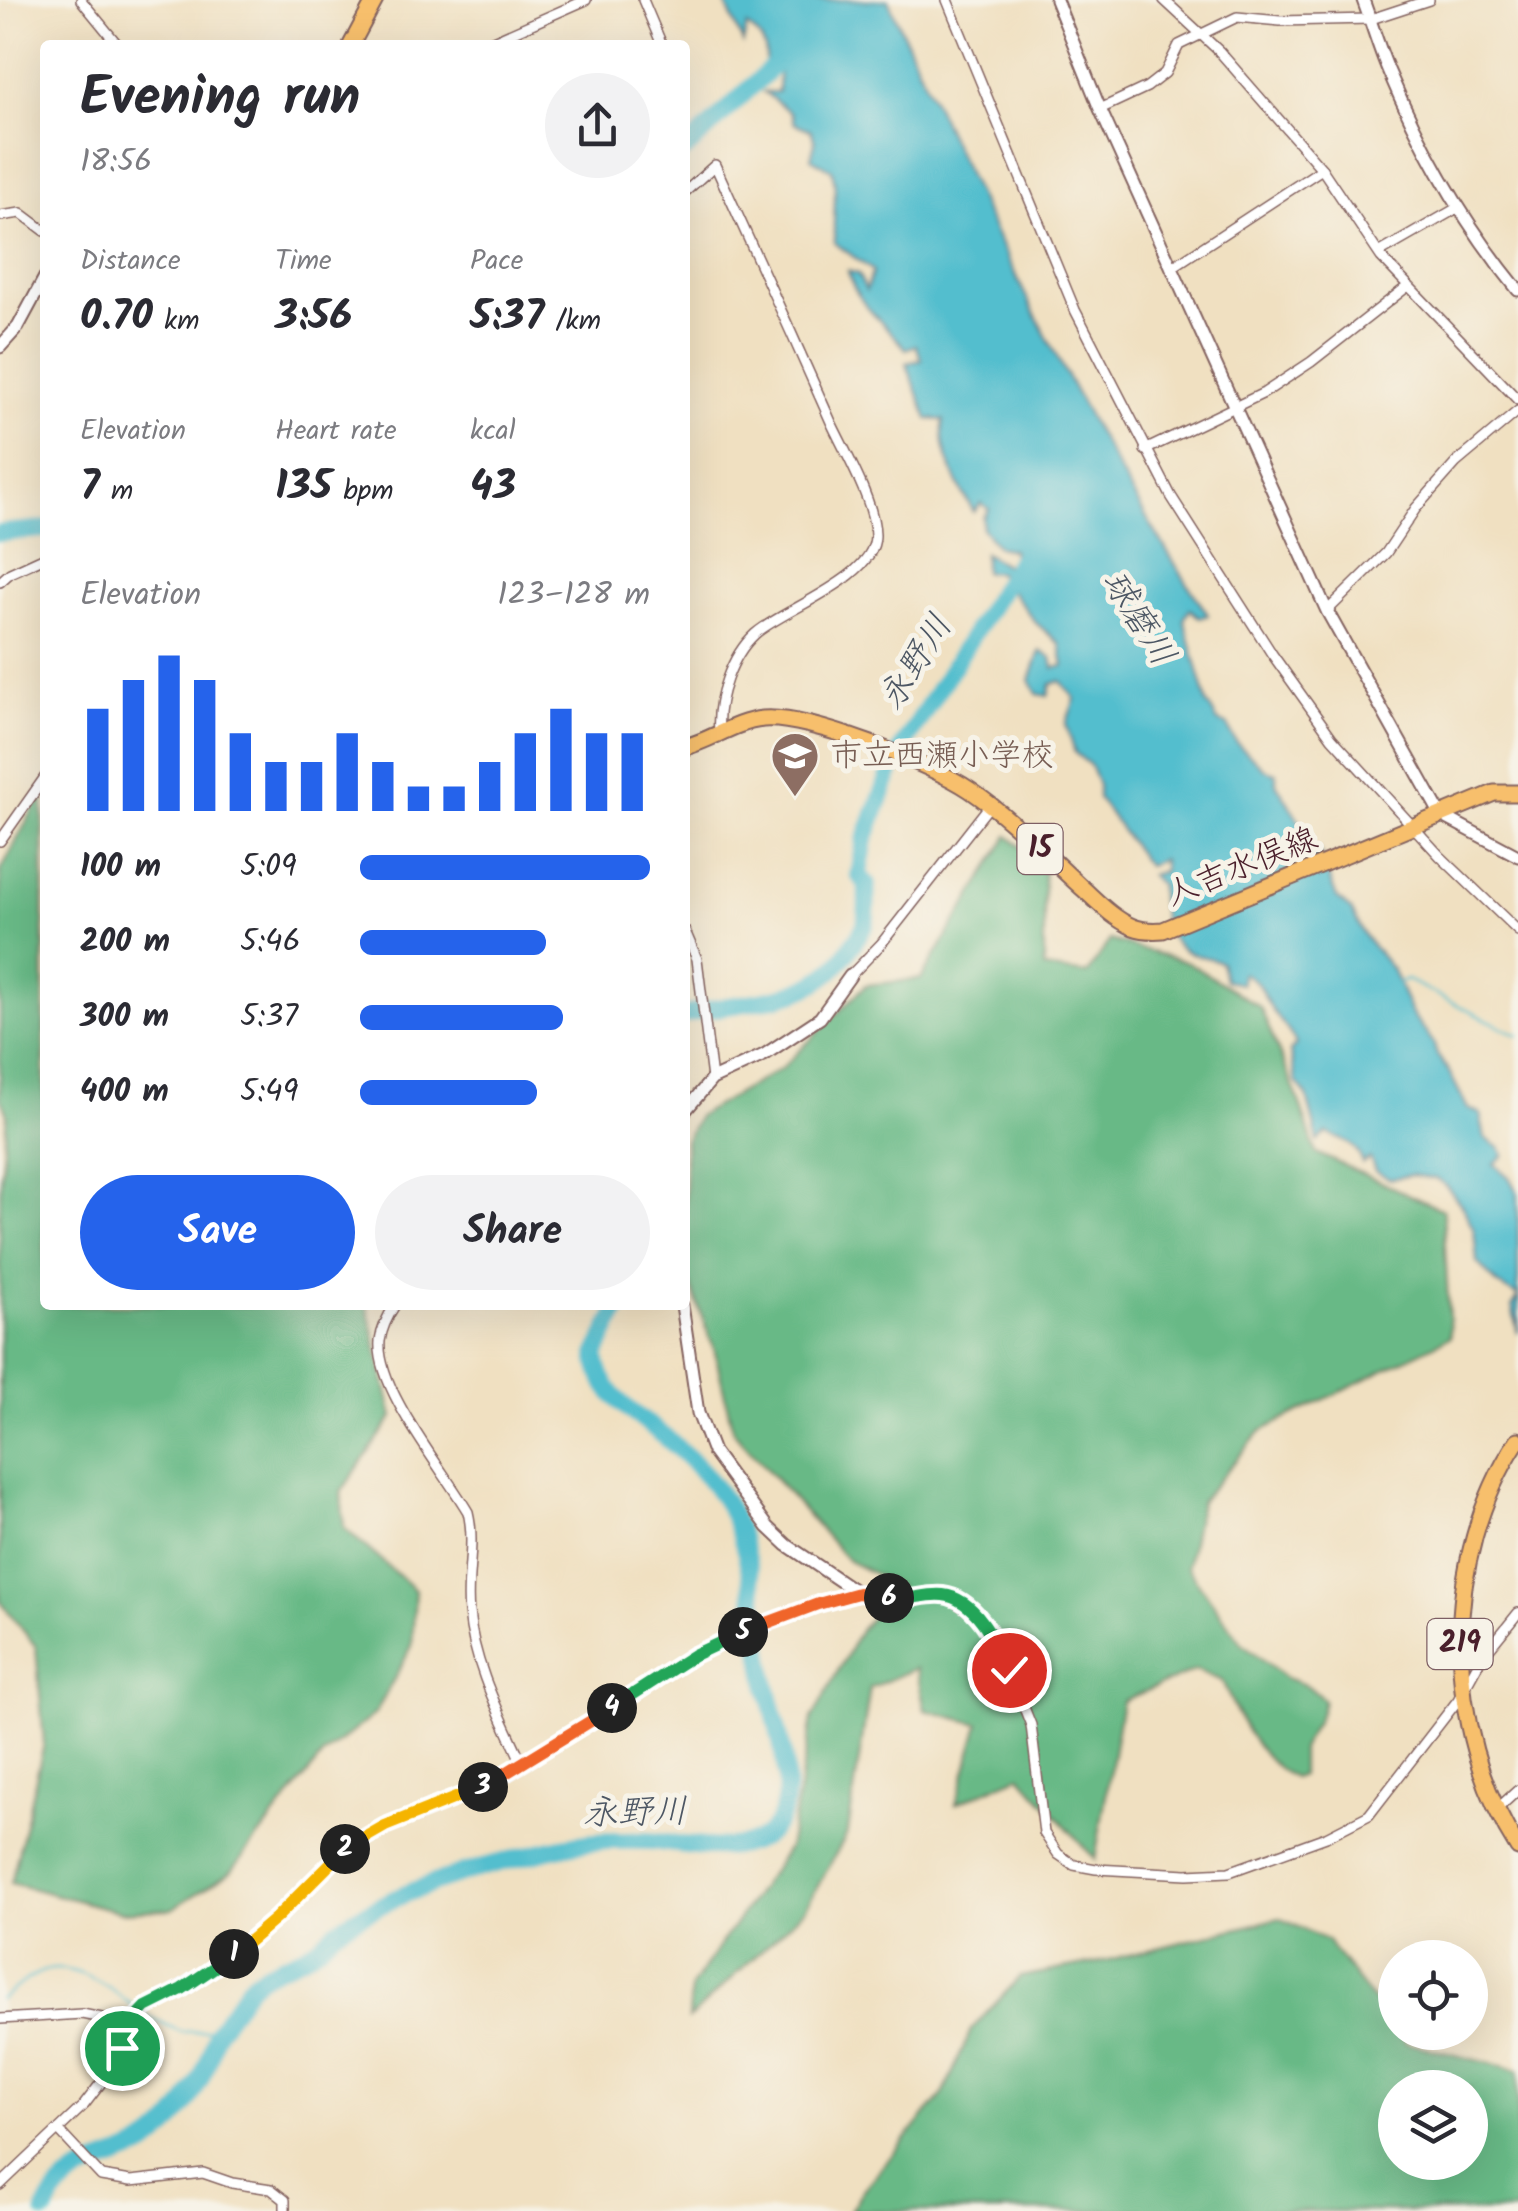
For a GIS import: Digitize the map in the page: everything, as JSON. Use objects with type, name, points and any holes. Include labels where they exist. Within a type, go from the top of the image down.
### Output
[{"type":"main road","points":[[354,40],[375,0]]},
{"type":"main road","name":"人吉水俣線","points":[[690,745],[766,718],[797,722],[916,763],[970,789],[1110,912],[1148,932],[1163,930],[1494,793],[1518,793]]},
{"type":"main road","name":"219","points":[[1518,1440],[1504,1462],[1474,1538],[1462,1600],[1459,1654],[1479,1765],[1496,1810],[1518,1848]]},
{"type":"street","points":[[81,0],[114,40]]},
{"type":"street","points":[[495,40],[586,0]]},
{"type":"street","points":[[643,0],[660,40]]},
{"type":"street","points":[[948,0],[1075,310],[1145,450],[1272,654],[1332,738],[1410,829],[1518,931]]},
{"type":"street","points":[[1056,0],[1170,268],[1327,611],[1441,815],[1518,856]]},
{"type":"street","points":[[1164,0],[1201,34],[1322,169],[1379,254],[1518,400]]},
{"type":"street","points":[[1363,0],[1389,72],[1458,207],[1484,249],[1518,290]]},
{"type":"street","points":[[1100,110],[1147,87],[1164,73],[1179,45],[1237,17],[1280,22],[1370,19],[1429,0]]},
{"type":"street","points":[[690,188],[715,165],[850,464],[872,515],[875,535],[868,557],[829,590],[755,634],[727,681],[718,716],[719,732]]},
{"type":"street","points":[[1170,268],[1322,169]]},
{"type":"street","points":[[1379,254],[1458,207]]},
{"type":"street","points":[[0,216],[21,213],[40,227]]},
{"type":"street","points":[[0,347],[18,327],[40,286]]},
{"type":"street","points":[[1145,450],[1264,393],[1311,362],[1408,286]]},
{"type":"street","points":[[1327,611],[1386,553],[1416,508],[1456,464],[1518,410]]},
{"type":"street","points":[[0,582],[10,573],[40,560]]},
{"type":"street","points":[[0,842],[40,784]]},
{"type":"street","points":[[690,1105],[712,1079],[736,1071],[800,1034],[836,1000],[850,976],[990,805]]},
{"type":"street","points":[[690,943],[697,959],[712,1079]]},
{"type":"street","points":[[391,1310],[380,1344],[382,1362],[398,1402],[468,1512],[472,1528],[468,1608],[472,1640],[523,1765]]},
{"type":"street","points":[[683,1310],[698,1412],[713,1452],[768,1527],[858,1593],[906,1601],[945,1595],[978,1616],[1009,1670],[1030,1726],[1044,1833],[1058,1854],[1074,1864],[1096,1869],[1186,1874],[1229,1872],[1351,1826],[1369,1815],[1518,1613]]},
{"type":"street","points":[[0,2184],[60,2131],[104,2080],[130,2024],[146,2007],[182,1989],[243,1947],[347,1847],[366,1834],[493,1783],[694,1655],[770,1620],[858,1593]]},
{"type":"street","points":[[1496,1810],[1518,1790]]},
{"type":"street","points":[[0,2020],[82,2014],[130,2024]]},
{"type":"street","points":[[60,2131],[101,2176],[131,2181],[204,2173],[220,2176],[232,2184],[271,2188],[285,2200],[285,2211]]},
{"type":"green space","points":[[40,797],[40,1310],[368,1310],[393,1417],[341,1492],[344,1528],[415,1590],[412,1646],[375,1714],[323,1755],[231,1872],[172,1909],[121,1912],[11,1883],[44,1744],[36,1647],[0,1601],[0,1192],[7,1114],[0,1098],[0,872]]},
{"type":"green space","points":[[1008,836],[1044,865],[1044,968],[1087,974],[1110,940],[1189,963],[1260,1007],[1316,1153],[1443,1210],[1450,1337],[1261,1431],[1200,1502],[1187,1567],[1241,1642],[1286,1678],[1308,1686],[1324,1700],[1301,1749],[1301,1775],[1293,1778],[1269,1759],[1242,1723],[1222,1681],[1196,1670],[1122,1701],[1095,1859],[1020,1775],[956,1804],[979,1724],[925,1710],[916,1668],[870,1688],[848,1832],[805,1909],[689,2019],[691,1987],[788,1848],[812,1719],[860,1630],[899,1586],[848,1561],[733,1431],[714,1348],[690,1284],[690,1131],[698,1116],[782,1068],[866,985],[921,979]]},
{"type":"green space","points":[[1280,1918],[1326,1940],[1378,2007],[1378,2050],[1435,2050],[1518,2070],[1518,2211],[850,2211],[862,2191],[944,2093],[971,2030],[1020,1977],[1100,1962]]},
{"type":"water","name":"球磨川","points":[[724,0],[888,0],[1035,315],[1117,467],[1208,615],[1200,618],[1190,609],[1184,619],[1207,703],[1218,722],[1228,725],[1242,748],[1268,771],[1276,773],[1276,783],[1311,840],[1308,846],[1319,851],[1337,898],[1352,911],[1364,935],[1393,971],[1411,1013],[1433,1042],[1468,1109],[1480,1113],[1485,1138],[1504,1155],[1494,1164],[1509,1177],[1518,1194],[1518,1296],[1498,1285],[1477,1262],[1474,1230],[1446,1186],[1436,1179],[1412,1175],[1390,1179],[1375,1171],[1370,1158],[1362,1163],[1357,1151],[1344,1141],[1327,1133],[1318,1141],[1307,1096],[1296,1082],[1290,1052],[1296,1044],[1259,985],[1242,973],[1241,984],[1225,980],[1221,962],[1188,952],[1171,937],[1162,912],[1160,885],[1150,875],[1164,871],[1162,859],[1147,866],[1098,798],[1098,785],[1090,765],[1075,753],[1066,724],[1075,699],[1061,681],[1051,684],[1048,696],[1037,694],[1030,680],[1040,651],[1052,658],[1054,668],[1064,666],[1060,644],[1035,622],[998,573],[984,572],[984,553],[1016,571],[1012,550],[998,547],[982,528],[989,509],[981,503],[974,512],[956,480],[946,456],[944,420],[928,419],[906,363],[922,360],[916,345],[906,349],[857,294],[848,271],[858,274],[866,290],[873,271],[835,243],[832,170],[811,158],[815,142],[811,130],[794,123],[791,113],[764,92],[778,92],[779,70],[765,66],[763,43],[747,26],[743,43]]},
{"type":"water","points":[[1518,1296],[1518,1334],[1512,1306]]},
{"type":"waterway","points":[[690,145],[786,54]]},
{"type":"waterway","points":[[0,533],[40,529]]},
{"type":"waterway","name":"永野川","points":[[690,1014],[795,992],[833,970],[848,951],[866,919],[867,884],[859,875],[865,840],[896,757],[1027,548]]},
{"type":"waterway","points":[[1398,983],[1407,980],[1518,1035]]},
{"type":"waterway","name":"永野川","points":[[45,2211],[69,2180],[146,2145],[168,2126],[200,2080],[218,2030],[250,1986],[264,1974],[312,1951],[361,1915],[446,1879],[575,1845],[654,1841],[739,1846],[771,1831],[781,1815],[786,1792],[785,1765],[741,1538],[723,1499],[706,1476],[672,1443],[624,1406],[605,1384],[596,1355],[618,1310]]},
{"type":"waterway","points":[[0,1999],[40,1972],[55,1969],[100,1983],[138,2011]]},
{"type":"waterway","points":[[145,2015],[182,2032],[218,2030]]},
{"type":"place","name":"市立西瀬小学校","points":[[795,798]]},
{"type":"route","points":[[122,2048],[130,2024],[146,2007],[232,1956],[325,1867],[366,1834],[493,1783],[694,1655],[770,1620],[858,1593],[906,1601],[945,1595],[978,1616],[1009,1670]]}]
